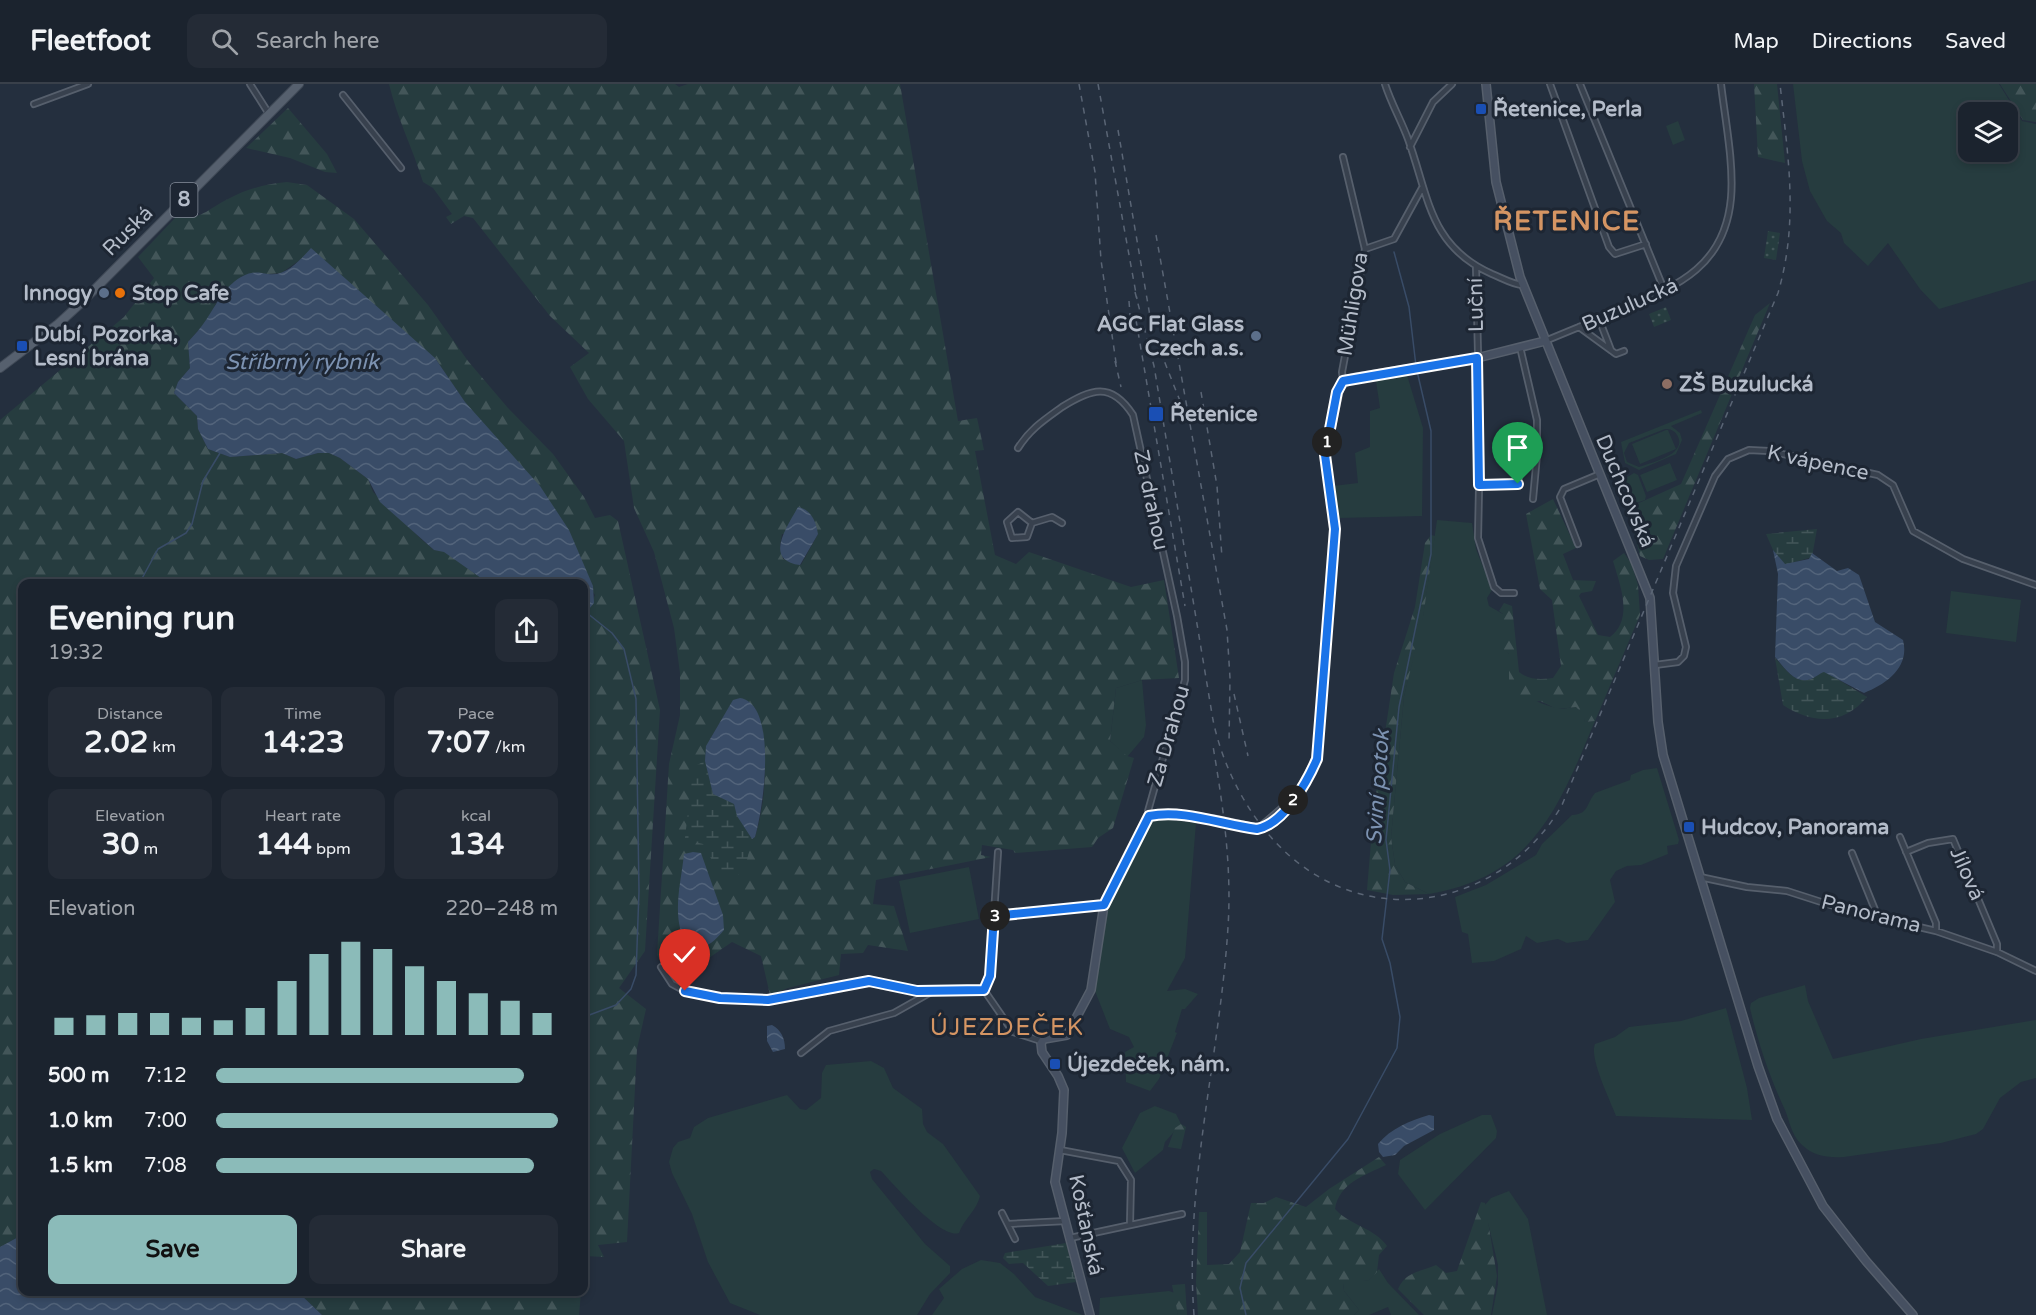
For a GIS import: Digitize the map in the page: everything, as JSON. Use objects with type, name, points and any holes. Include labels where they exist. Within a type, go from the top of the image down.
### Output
[{"type":"main road","name":"Ruská","points":[[0,368],[58,324],[81,303],[299,84]]},
{"type":"street","points":[[34,104],[88,84]]},
{"type":"street","points":[[250,84],[269,114]]},
{"type":"street","points":[[1385,84],[1410,147],[1434,219],[1448,242],[1476,267],[1522,285]]},
{"type":"street","points":[[1410,147],[1433,102],[1452,84]]},
{"type":"street","name":"Duchcovská","points":[[1486,84],[1496,182],[1522,285],[1650,598],[1662,748],[1770,1102],[1800,1166],[1833,1220],[1913,1315]]},
{"type":"street","points":[[1550,84],[1609,248],[1615,254],[1620,254],[1646,244]]},
{"type":"street","points":[[1580,84],[1665,292]]},
{"type":"street","name":"Buzulucká","points":[[1545,341],[1665,292],[1691,276],[1709,258],[1724,232],[1731,191],[1721,84]]},
{"type":"street","points":[[343,95],[401,168]]},
{"type":"street","name":"Mühligova","points":[[1343,157],[1365,249],[1342,372],[1343,381]]},
{"type":"street","points":[[1365,249],[1396,237],[1422,188]]},
{"type":"street","name":"Luční","points":[[1476,267],[1480,546],[1494,587],[1501,593],[1514,593]]},
{"type":"street","points":[[1599,319],[1612,351]]},
{"type":"street","points":[[1579,327],[1616,354],[1624,351]]},
{"type":"street","points":[[984,990],[1013,1032],[1041,1041],[1068,1034],[1090,994],[1104,905],[1149,816],[1160,814],[1212,819],[1259,829],[1270,822],[1296,797],[1317,759],[1335,529],[1325,455],[1337,392],[1343,381],[1477,358],[1545,341]]},
{"type":"street","points":[[1520,347],[1537,420],[1533,499]]},
{"type":"street","name":"Za drahou","points":[[1018,448],[1029,431],[1088,392],[1102,390],[1111,394],[1133,415],[1170,584]]},
{"type":"street","name":"K vápence","points":[[1656,665],[1678,662],[1684,656],[1686,647],[1673,592],[1676,566],[1715,476],[1728,459],[1749,450],[1769,451],[1878,475],[1893,485],[1914,531],[1963,559],[2036,585]]},
{"type":"street","points":[[1479,485],[1518,484],[1522,461],[1528,456],[1537,454]]},
{"type":"street","points":[[1578,544],[1560,497],[1564,489],[1600,474]]},
{"type":"street","points":[[1018,512],[1032,523],[1027,537],[1012,538],[1007,522],[1018,512]]},
{"type":"street","points":[[1032,523],[1052,517],[1062,522]]},
{"type":"street","name":"Za Drahou","points":[[1149,816],[1148,811],[1186,674],[1170,584]]},
{"type":"street","points":[[1900,837],[1936,924],[1936,931]]},
{"type":"street","name":"Jílová","points":[[1906,852],[1928,843],[1953,839],[1997,944],[1997,952]]},
{"type":"street","points":[[984,990],[990,976],[998,852]]},
{"type":"street","points":[[1852,853],[1878,917]]},
{"type":"street","name":"Panorama","points":[[1700,877],[1708,876],[1747,887],[1787,891],[1846,910],[1936,931],[1997,952],[2036,972]]},
{"type":"street","points":[[994,916],[1104,905]]},
{"type":"street","points":[[661,967],[672,984],[685,991],[720,998],[787,998],[869,981],[917,991],[984,990]]},
{"type":"street","points":[[801,1053],[830,1031],[894,1013],[933,991]]},
{"type":"street","name":"Košťanská","points":[[1041,1041],[1041,1050],[1060,1079],[1064,1094],[1055,1182],[1090,1315]]},
{"type":"street","points":[[1060,1150],[1119,1161],[1131,1180],[1130,1224]]},
{"type":"street","points":[[1002,1213],[1015,1239]]},
{"type":"street","points":[[1070,1238],[1182,1214]]},
{"type":"street","points":[[1008,1224],[1065,1221]]},
{"type":"green space","points":[[389,84],[675,84],[679,87],[688,84],[900,84],[958,421],[977,418],[984,450],[975,451],[995,555],[1016,564],[1029,552],[1131,587],[1164,580],[1179,678],[1142,680],[1116,688],[1110,741],[1127,756],[1134,758],[1113,828],[1098,838],[1092,847],[1015,853],[1013,850],[982,845],[981,855],[991,857],[876,880],[873,904],[894,906],[908,951],[868,945],[863,953],[841,954],[839,975],[770,995],[761,956],[732,942],[674,982],[657,955],[669,764],[680,715],[680,673],[674,628],[654,552],[634,508],[624,441],[588,399],[570,367],[589,353],[550,316],[473,218],[464,216],[451,224],[446,217],[452,214],[433,188],[423,182]],"holes":[[[782,534],[818,534],[801,565],[783,559],[780,545]],[[740,698],[755,708],[764,756],[762,805],[755,837],[752,839],[710,739],[733,701]]]},
{"type":"green space","points":[[1754,84],[1777,84],[1785,163],[1758,157]]},
{"type":"green space","points":[[1793,84],[1999,84],[2010,102],[1958,102],[1958,162],[2018,162],[2018,115],[2022,121],[2036,124],[2036,280],[1939,309],[1920,289],[1888,243],[1868,266],[1844,243],[1841,233],[1827,221],[1810,191],[1802,161]]},
{"type":"green space","points":[[2000,84],[2036,84],[2036,122],[2023,120],[2018,112],[2018,102],[2012,102]]},
{"type":"green space","points":[[288,108],[327,154],[337,173],[325,172],[290,158],[246,148]]},
{"type":"green space","points":[[1678,121],[1685,140],[1673,145],[1666,126]]},
{"type":"green space","points":[[287,182],[307,185],[354,219],[428,305],[468,361],[508,408],[553,454],[584,497],[595,518],[610,515],[618,521],[660,710],[645,951],[619,988],[646,1009],[637,1049],[627,1242],[598,1245],[604,1257],[588,1256],[588,611],[595,595],[588,585],[588,579],[584,579],[435,358],[300,260],[281,273],[242,276],[218,299],[208,319],[188,342],[190,368],[178,382],[174,393],[197,416],[198,429],[208,449],[230,457],[282,453],[296,459],[318,453],[329,453],[340,458],[368,479],[373,492],[422,540],[434,550],[444,551],[482,579],[18,579],[18,1237],[0,1247],[0,420],[124,317],[154,278],[138,257],[176,217],[198,216],[242,192]]},
{"type":"green space","points":[[1768,231],[1780,233],[1776,260],[1764,258]]},
{"type":"green space","points":[[1770,303],[1663,559],[1649,560],[1640,556],[1628,508],[1681,484],[1755,315]]},
{"type":"green space","points":[[1666,307],[1671,320],[1654,327],[1649,314]]},
{"type":"green space","points":[[1407,375],[1423,428],[1422,516],[1338,518],[1333,486],[1358,483],[1355,453],[1370,447],[1370,411],[1380,408],[1376,381]]},
{"type":"green space","points":[[1701,410],[1702,413],[1671,426],[1680,433],[1682,440],[1676,454],[1639,470],[1625,463],[1621,442]],"holes":[[[1665,429],[1672,430],[1677,435],[1678,447],[1673,452],[1667,457],[1639,467],[1627,462],[1624,453],[1629,443]]]},
{"type":"green space","points":[[1666,430],[1676,449],[1640,464],[1632,444]]},
{"type":"green space","points":[[1670,463],[1677,480],[1647,492],[1640,475]]},
{"type":"green space","points":[[1634,473],[1638,475],[1646,496],[1645,500],[1636,503],[1624,479]]},
{"type":"green space","points":[[1553,499],[1576,548],[1563,554],[1573,580],[1596,581],[1592,591],[1581,593],[1579,596],[1598,635],[1610,637],[1622,621],[1623,601],[1613,561],[1624,553],[1631,563],[1638,585],[1640,615],[1595,721],[1585,722],[1583,714],[1576,707],[1557,709],[1540,701],[1519,705],[1509,687],[1509,654],[1503,649],[1503,614],[1499,611],[1504,603],[1512,606],[1519,672],[1535,679],[1553,678],[1561,666],[1552,600],[1540,589],[1526,514]]},
{"type":"green space","points":[[1437,520],[1472,523],[1476,549],[1492,590],[1487,598],[1489,606],[1503,614],[1503,648],[1509,654],[1509,687],[1532,699],[1561,709],[1576,707],[1584,714],[1585,722],[1595,721],[1554,810],[1537,834],[1517,855],[1494,872],[1464,885],[1429,894],[1405,882],[1395,865],[1391,837],[1404,696],[1423,616]]},
{"type":"green space","points":[[1817,529],[1812,557],[1785,565],[1773,550],[1766,534]]},
{"type":"green space","points":[[1431,535],[1435,536],[1422,624],[1404,696],[1391,837],[1395,865],[1405,882],[1429,894],[1393,895],[1367,890],[1374,806],[1394,673],[1415,607],[1425,543]]},
{"type":"green space","points":[[1951,591],[2021,600],[2016,642],[1946,633]]},
{"type":"green space","points":[[1775,658],[1795,678],[1811,679],[1824,671],[1867,697],[1848,713],[1838,717],[1827,719],[1805,716],[1783,705]]},
{"type":"green space","points":[[1142,680],[1146,725],[1144,737],[1127,757],[1110,741],[1116,688]]},
{"type":"green space","points":[[705,761],[713,794],[734,804],[752,839],[746,864],[736,878],[718,871],[703,844],[694,842],[684,847],[693,767]]},
{"type":"green space","points":[[1657,768],[1679,840],[1678,844],[1667,846],[1668,854],[1641,865],[1627,866],[1616,871],[1610,880],[1615,902],[1588,940],[1567,943],[1558,939],[1537,943],[1526,936],[1521,949],[1494,961],[1472,963],[1468,934],[1462,932],[1455,897],[1486,885],[1536,855],[1542,844],[1572,815],[1582,813],[1595,793],[1630,780],[1631,775],[1643,770]]},
{"type":"green space","points":[[1161,818],[1196,823],[1185,958],[1167,991],[1185,989],[1198,994],[1185,1009],[1182,1009],[1175,1032],[1177,1033],[1159,1079],[1150,1091],[1126,1082],[1125,1052],[1134,1047],[1129,1037],[1110,1029],[1095,991],[1108,905],[1150,823]]},
{"type":"green space","points":[[969,867],[979,919],[910,933],[899,881]]},
{"type":"green space","points":[[1805,985],[1808,1001],[1833,1059],[1921,1039],[2036,1020],[2036,1078],[2021,1082],[2000,1098],[1983,1129],[1976,1134],[1941,1143],[1844,1157],[1815,1154],[1801,1144],[1793,1132],[1765,1060],[1750,1008],[1751,1003],[1759,998]]},
{"type":"green space","points":[[1726,1008],[1747,1088],[1752,1120],[1616,1116],[1597,1069],[1595,1044],[1615,1037],[1629,1027],[1681,1021]]},
{"type":"green space","points":[[871,1061],[884,1068],[893,1088],[922,1109],[923,1124],[927,1132],[943,1144],[980,1196],[959,1233],[951,1233],[918,1210],[881,1171],[874,1169],[870,1172],[872,1179],[925,1244],[950,1266],[950,1273],[930,1294],[917,1315],[760,1315],[730,1303],[708,1262],[692,1214],[672,1173],[669,1162],[673,1148],[678,1142],[690,1138],[694,1127],[708,1118],[787,1095],[800,1109],[806,1110],[821,1098],[822,1073],[826,1065]]},
{"type":"green space","points":[[1155,1106],[1176,1114],[1181,1124],[1165,1142],[1163,1150],[1135,1173],[1122,1148],[1140,1113]]},
{"type":"green space","points":[[1482,1115],[1491,1115],[1497,1131],[1496,1138],[1425,1210],[1398,1174],[1400,1160],[1440,1134]]},
{"type":"green space","points":[[1181,1124],[1186,1127],[1181,1149],[1168,1147],[1175,1128]]},
{"type":"green space","points":[[1379,1157],[1386,1165],[1347,1186],[1337,1200],[1335,1209],[1347,1219],[1376,1235],[1387,1246],[1379,1255],[1377,1272],[1369,1280],[1343,1284],[1344,1291],[1359,1310],[1354,1315],[1198,1315],[1196,1282],[1199,1212],[1207,1212],[1207,1265],[1229,1264],[1240,1252],[1251,1203],[1264,1203],[1276,1197],[1306,1207],[1329,1189]]},
{"type":"green space","points":[[1509,1191],[1528,1219],[1547,1315],[1492,1315],[1498,1284],[1498,1265],[1484,1206],[1491,1198]]},
{"type":"green space","points":[[1481,1202],[1485,1203],[1497,1276],[1491,1315],[1424,1315],[1398,1289],[1401,1283],[1410,1275],[1436,1265],[1446,1273],[1457,1271]]},
{"type":"green space","points":[[1066,1243],[1076,1282],[1048,1286],[1023,1263],[1009,1264],[1003,1258],[1005,1253]]},
{"type":"green space","points":[[981,1260],[1000,1263],[1014,1274],[1035,1297],[1083,1315],[932,1315],[944,1298],[939,1289],[962,1269]]},
{"type":"green space","points":[[1379,1269],[1388,1283],[1419,1315],[1391,1315],[1388,1307],[1369,1315],[1354,1315],[1359,1310],[1344,1291],[1343,1284],[1369,1280]]},
{"type":"green space","points":[[1185,1284],[1187,1315],[1178,1315],[1172,1285]]},
{"type":"green space","points":[[1169,1291],[1175,1293],[1178,1315],[1099,1315],[1100,1298]]},
{"type":"green space","points":[[302,1296],[581,1296],[579,1315],[322,1315]]},
{"type":"water","name":"Stříbrný rybník","points":[[311,248],[435,358],[465,402],[540,486],[569,530],[593,586],[594,603],[588,610],[588,579],[482,579],[444,552],[434,550],[380,502],[368,479],[340,458],[329,453],[318,453],[296,459],[282,453],[230,457],[208,449],[198,429],[197,416],[174,393],[178,382],[190,368],[188,342],[225,291],[235,281],[251,273],[281,273],[302,258]]},
{"type":"water","points":[[798,507],[807,511],[812,517],[818,534],[800,565],[789,562],[780,550],[784,533]]},
{"type":"water","points":[[1773,550],[1785,564],[1809,559],[1812,553],[1837,571],[1848,568],[1859,575],[1875,622],[1903,640],[1903,658],[1895,673],[1881,685],[1864,693],[1824,672],[1811,679],[1800,680],[1783,666],[1775,657],[1778,574]]},
{"type":"water","points":[[740,698],[752,705],[760,719],[764,738],[762,805],[755,837],[752,839],[737,816],[734,804],[713,794],[705,761],[706,746],[733,700]]},
{"type":"water","points":[[701,853],[723,915],[724,930],[713,942],[700,947],[688,946],[679,925],[678,913],[684,854]]},
{"type":"water","points":[[772,1025],[782,1035],[785,1049],[773,1052],[767,1041],[767,1026]]},
{"type":"water","points":[[1429,1115],[1434,1116],[1434,1130],[1404,1146],[1395,1155],[1383,1157],[1379,1152],[1378,1144],[1383,1138],[1401,1126]]},
{"type":"water","points":[[18,1237],[18,1296],[302,1296],[322,1315],[0,1315],[0,1247]]},
{"type":"waterway","name":"Sviní potok","points":[[1394,252],[1409,307],[1416,366]]},
{"type":"waterway","name":"Sviní potok","points":[[1246,1315],[1240,1288],[1246,1263],[1348,1139],[1397,1048],[1400,1017],[1390,963],[1382,939],[1390,870],[1386,840],[1399,707],[1431,554],[1431,431],[1417,371]]},
{"type":"waterway","points":[[142,579],[158,549],[186,533],[192,524],[203,481],[220,453]]},
{"type":"waterway","points":[[588,614],[612,633],[624,649],[636,699],[639,891],[636,975],[631,989],[616,1005],[588,1016]]},
{"type":"railway","points":[[1079,84],[1095,172],[1101,260],[1117,369]]},
{"type":"railway","points":[[1098,84],[1137,299]]},
{"type":"railway","points":[[1135,292],[1154,366],[1213,720],[1233,779],[1254,816],[1281,848],[1297,862],[1332,884],[1368,896],[1406,900],[1443,895],[1478,883],[1510,863],[1539,837],[1562,805],[1778,293],[1788,240],[1790,214],[1790,189],[1780,84]]},
{"type":"railway","points":[[1118,130],[1151,322]]},
{"type":"railway","points":[[1156,235],[1227,630],[1230,678],[1229,744]]},
{"type":"railway","points":[[1129,301],[1131,328]]},
{"type":"railway","points":[[1136,320],[1185,606]]},
{"type":"railway","points":[[1156,340],[1180,401]]},
{"type":"railway","points":[[1115,361],[1121,387]]},
{"type":"railway","points":[[1201,392],[1217,486],[1222,558]]},
{"type":"railway","points":[[1234,694],[1248,756]]},
{"type":"railway","points":[[1194,1315],[1192,1266],[1198,1169],[1224,975],[1229,904],[1226,836],[1213,746]]},
{"type":"place","name":"Řetenice, Perla","points":[[1481,109]]},
{"type":"place","name":"Innogy","points":[[104,293]]},
{"type":"place","name":"Stop Cafe","points":[[120,293]]},
{"type":"place","name":"AGC Flat Glass Czech a.s.","points":[[1256,336]]},
{"type":"place","name":"Dubí, Pozorka, Lesní brána","points":[[22,346]]},
{"type":"place","name":"ZŠ Buzulucká","points":[[1667,384]]},
{"type":"place","name":"Řetenice","points":[[1156,414]]},
{"type":"place","name":"Hudcov, Panorama","points":[[1689,827]]},
{"type":"place","name":"Újezdeček, nám.","points":[[1055,1064]]},
{"type":"district","name":"ŘETENICE","points":[[1567,221]]},
{"type":"district","name":"ÚJEZDEČEK","points":[[1007,1027]]},
{"type":"route","points":[[685,991],[720,998],[768,1000],[869,981],[917,991],[984,990],[990,976],[994,916],[1104,905],[1149,816],[1160,814],[1212,819],[1254,829],[1261,828],[1276,817],[1307,782],[1317,759],[1323,708],[1335,529],[1325,455],[1337,392],[1343,381],[1477,358],[1479,485],[1518,484]]}]
